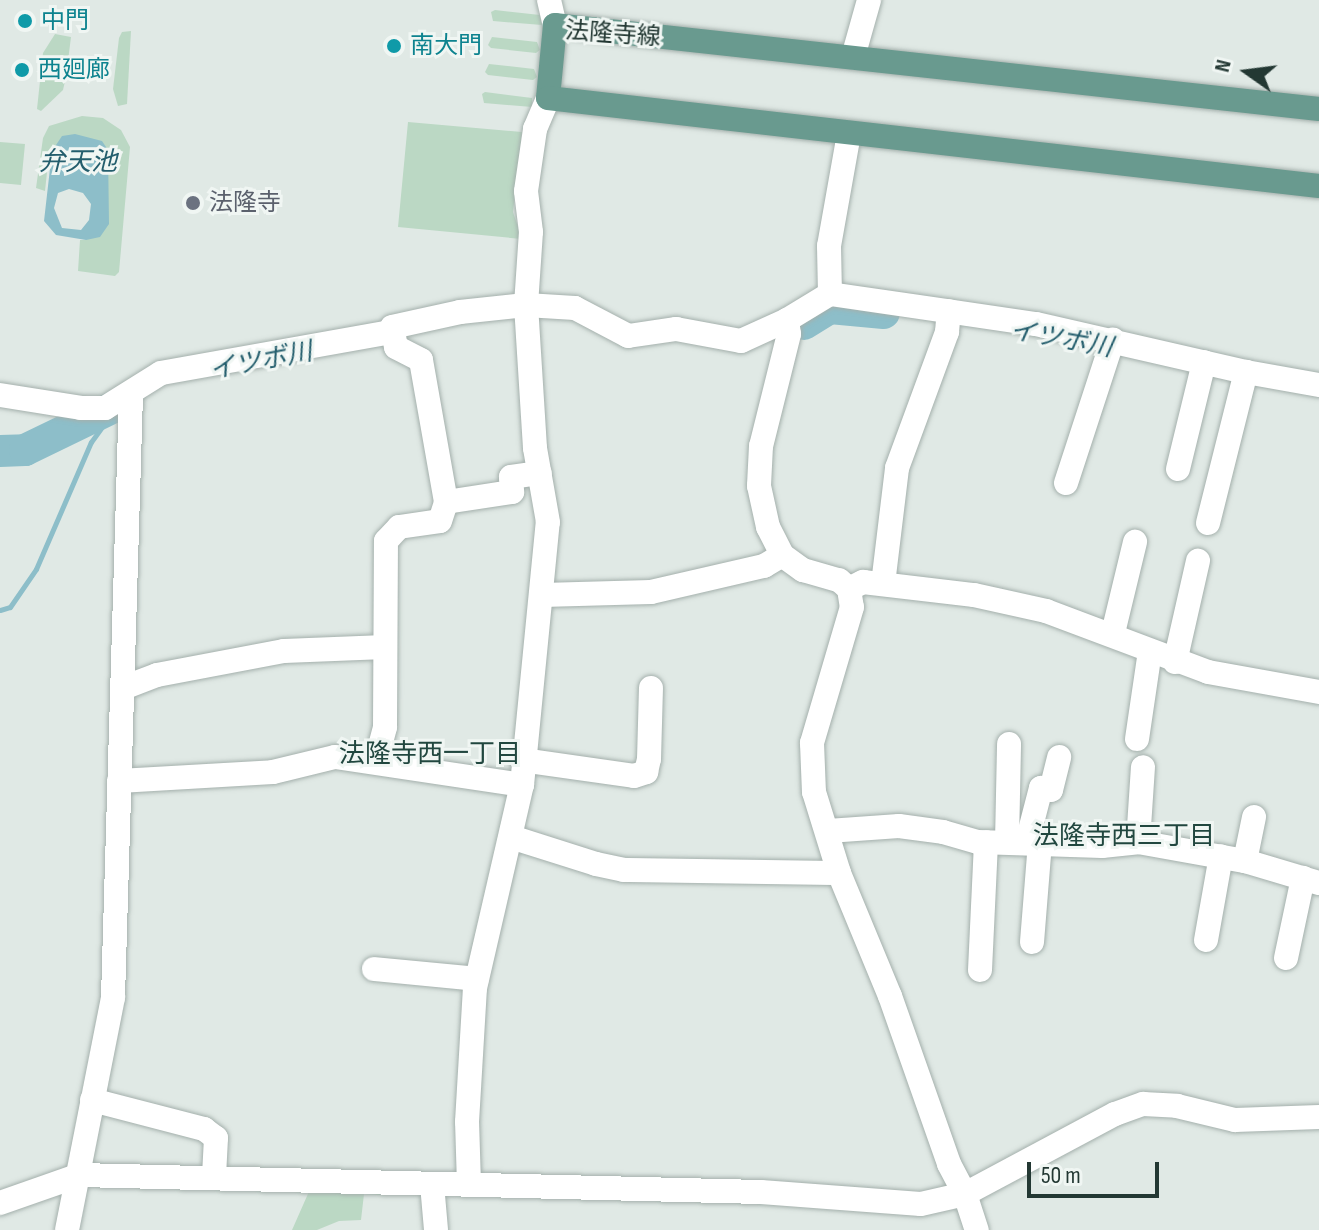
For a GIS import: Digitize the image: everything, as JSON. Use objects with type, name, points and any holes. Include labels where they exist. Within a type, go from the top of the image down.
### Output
[{"type":"main road","name":"法隆寺線","points":[[548,98],[555,25],[1319,109]]},
{"type":"main road","points":[[548,98],[1319,186]]},
{"type":"street","points":[[549,0],[555,25]]},
{"type":"street","points":[[853,57],[869,0]]},
{"type":"street","points":[[469,1184],[467,1122],[477,979],[522,785],[522,760],[548,522],[540,473],[526,305],[531,232],[526,191],[535,129],[548,98]]},
{"type":"street","points":[[830,294],[829,246],[849,134]]},
{"type":"street","points":[[376,761],[385,727],[386,541],[399,527],[440,521],[446,502],[421,360],[396,347],[392,327],[460,312],[526,305],[575,308],[628,336],[676,329],[741,341],[787,320],[830,294],[1111,346],[1245,377],[1319,385]]},
{"type":"street","points":[[883,584],[897,468],[948,317]]},
{"type":"street","points":[[787,320],[789,334],[761,446],[759,486],[768,527],[782,555],[803,570],[839,580],[849,589],[852,607],[812,743],[814,792],[839,873],[890,996],[949,1164],[965,1194],[977,1230]]},
{"type":"street","points":[[0,395],[105,408],[161,373],[392,332]]},
{"type":"street","points":[[1066,483],[1111,346]]},
{"type":"street","points":[[1178,469],[1203,367]]},
{"type":"street","points":[[1208,523],[1245,377]]},
{"type":"street","points":[[67,1230],[113,997],[131,393]]},
{"type":"street","points":[[446,502],[512,492],[511,477],[540,473]]},
{"type":"street","points":[[1113,633],[1135,542]]},
{"type":"street","points":[[542,595],[651,592],[764,566],[782,555]]},
{"type":"street","points":[[1175,662],[1198,561]]},
{"type":"street","points":[[849,589],[863,582],[974,595],[1046,611],[1087,629],[1113,633],[1175,662],[1208,672],[1319,692]]},
{"type":"street","points":[[123,688],[157,675],[284,651],[385,647]]},
{"type":"street","points":[[1137,739],[1150,651]]},
{"type":"street","points":[[522,760],[634,776],[646,772],[651,688]]},
{"type":"street","points":[[1009,744],[1015,843],[1032,942]]},
{"type":"street","points":[[119,781],[273,772],[335,757],[522,785]]},
{"type":"street","points":[[980,970],[1015,843],[1041,788],[1051,790],[1059,757]]},
{"type":"street","points":[[1138,842],[1143,767]]},
{"type":"street","points":[[1245,861],[1254,817]]},
{"type":"street","points":[[828,831],[899,826],[1015,843],[1102,846],[1138,842],[1245,861],[1311,880],[1286,958]]},
{"type":"street","points":[[511,837],[624,870],[839,873]]},
{"type":"street","points":[[1206,940],[1221,856]]},
{"type":"street","points":[[374,969],[477,979]]},
{"type":"street","points":[[92,1100],[204,1129],[216,1138],[214,1176]]},
{"type":"street","points":[[0,1203],[80,1175],[761,1192],[921,1204],[965,1194],[1019,1168],[1115,1114],[1143,1104],[1177,1106],[1235,1120],[1319,1117]]},
{"type":"street","points":[[432,1184],[436,1230]]},
{"type":"green space","points":[[491,12],[540,15],[542,25],[493,21]]},
{"type":"green space","points":[[131,31],[127,104],[118,106],[113,89],[119,38],[122,32]]},
{"type":"green space","points":[[55,34],[71,37],[66,77],[63,90],[41,111],[37,109],[43,53]]},
{"type":"green space","points":[[492,37],[537,42],[540,50],[536,53],[491,48],[488,45]]},
{"type":"green space","points":[[489,64],[534,69],[537,77],[533,80],[488,75],[485,72]]},
{"type":"green space","points":[[482,94],[532,98],[532,107],[484,103]]},
{"type":"green space","points":[[82,116],[103,118],[121,130],[130,147],[119,272],[115,276],[78,271],[80,240],[86,240],[108,150],[48,163],[45,191],[36,188],[43,138],[49,126]]},
{"type":"green space","points":[[408,122],[522,132],[513,212],[522,239],[398,227]]},
{"type":"green space","points":[[0,142],[25,144],[21,185],[0,183]]},
{"type":"green space","points":[[311,1187],[380,1190],[380,1195],[364,1194],[361,1220],[339,1221],[317,1230],[292,1230]]},
{"type":"water","name":"弁天池","points":[[75,134],[102,141],[108,150],[109,224],[100,237],[86,240],[56,235],[44,221],[52,151],[62,136]],"holes":[[[69,189],[83,193],[91,204],[89,220],[81,230],[62,228],[54,208],[58,193]]]},
{"type":"waterway","name":"イツボ川","points":[[804,324],[830,308],[884,313]]},
{"type":"waterway","name":"イツボ川","points":[[0,451],[25,450],[118,405]]},
{"type":"waterway","points":[[0,610],[10,607],[36,569],[91,442],[110,416]]},
{"type":"place","name":"中門","points":[[25,21]]},
{"type":"place","name":"南大門","points":[[394,46]]},
{"type":"place","name":"西廻廊","points":[[22,70]]},
{"type":"place","name":"法隆寺","points":[[193,203]]},
{"type":"district","name":"法隆寺西一丁目","points":[[430,755]]},
{"type":"district","name":"法隆寺西三丁目","points":[[1124,837]]}]
